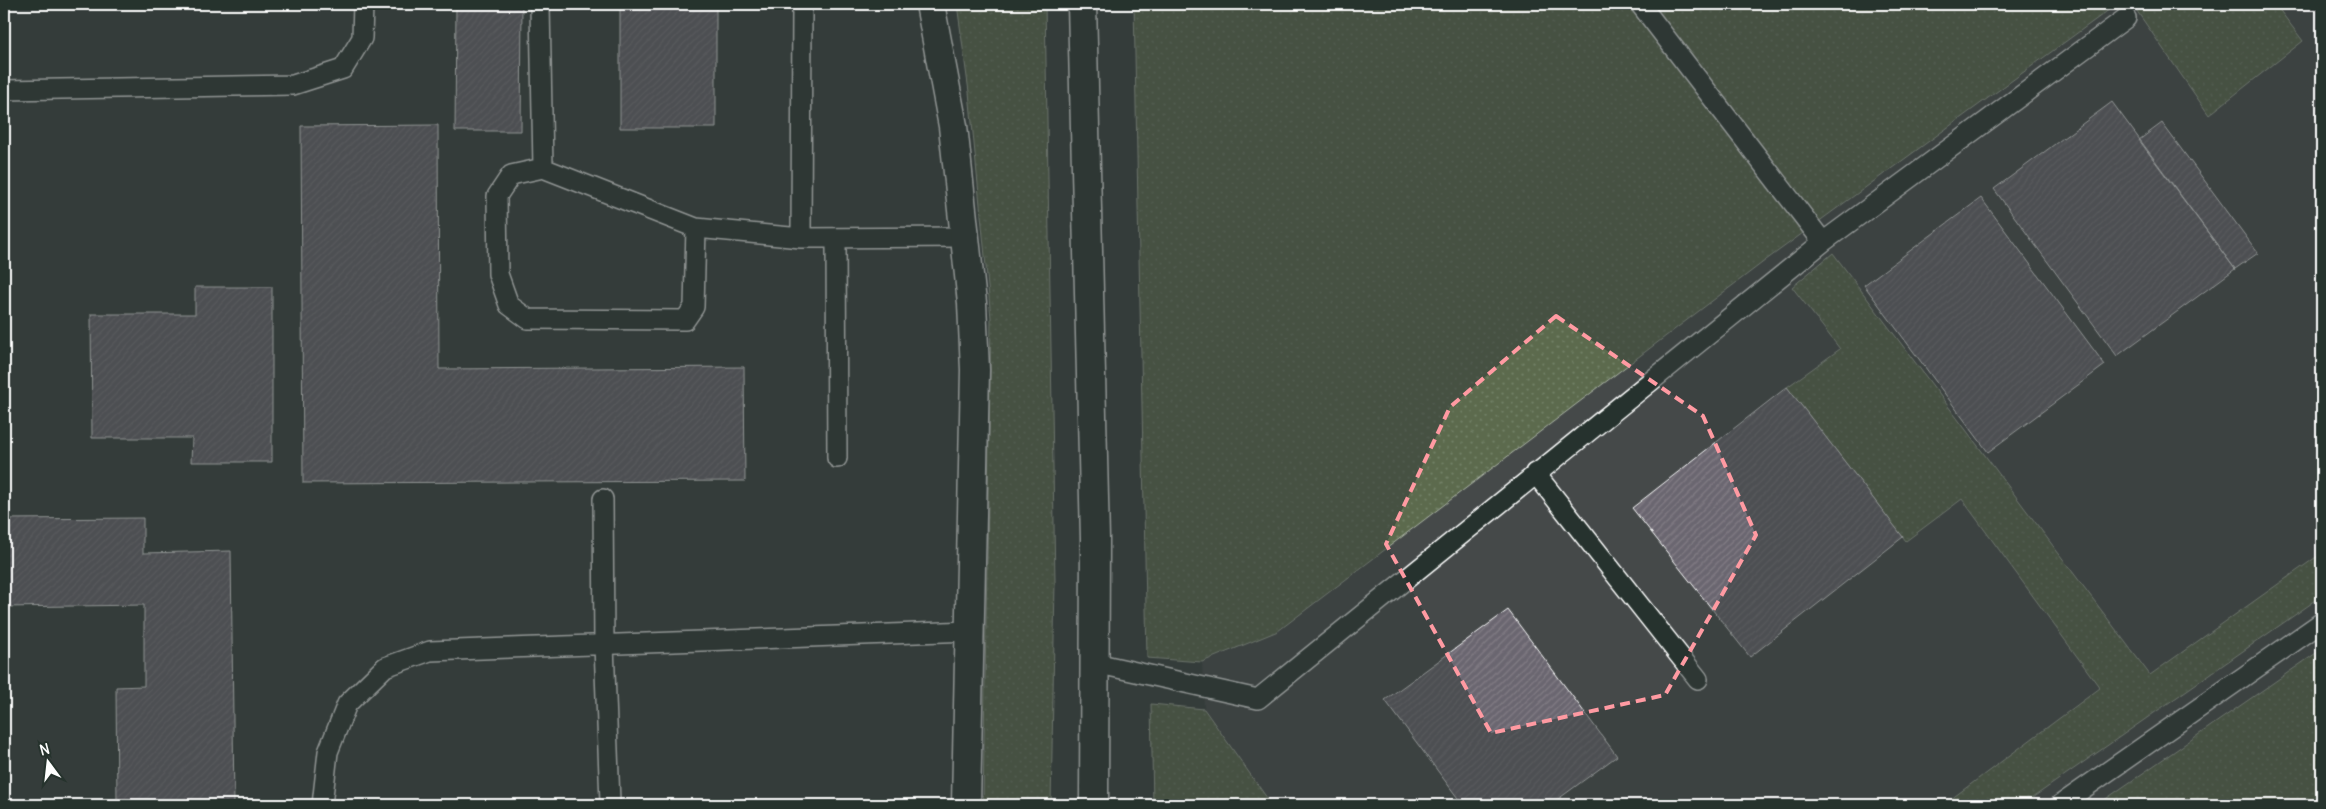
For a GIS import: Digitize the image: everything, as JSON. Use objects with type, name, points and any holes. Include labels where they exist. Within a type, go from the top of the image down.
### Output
[{"type":"highway","points":[[930,4],[953,126],[966,236],[975,370],[966,805]]},
{"type":"highway","points":[[1082,4],[1095,539],[1094,805]]},
{"type":"lane","points":[[4,90],[293,85],[343,70],[362,38],[363,4]]},
{"type":"lane","points":[[801,238],[802,4]]},
{"type":"lane","points":[[1640,4],[1823,242]]},
{"type":"lane","points":[[540,6],[543,168]]},
{"type":"lane","points":[[1095,663],[1258,699],[1535,473],[1823,242],[2126,18]]},
{"type":"lane","points":[[696,228],[694,307],[685,320],[528,319],[509,305],[498,274],[497,196],[511,176],[543,168],[696,228],[836,240],[966,236]]},
{"type":"lane","points":[[836,240],[837,458]]},
{"type":"lane","points":[[1535,473],[1698,678]]},
{"type":"lane","points":[[602,500],[604,645],[610,802]]},
{"type":"lane","points":[[2060,805],[2322,622]]},
{"type":"lane","points":[[322,805],[328,752],[348,704],[384,667],[430,652],[970,631]]},
{"type":"highlighted area","points":[[1556,316],[1703,416],[1756,535],[1665,695],[1491,733],[1386,544],[1450,407]]},
{"type":"shaded area","points":[[1134,4],[2322,4],[2322,805],[1153,805],[1151,704],[1204,708],[1202,662],[1147,658]]},
{"type":"green space","points":[[957,4],[1045,4],[1055,582],[1051,805],[983,805],[991,318],[969,92]]},
{"type":"green space","points":[[1134,4],[2117,4],[1766,260],[1278,631],[1202,662],[1147,658]]},
{"type":"green space","points":[[2132,4],[2275,4],[2303,41],[2209,115]]},
{"type":"green space","points":[[1833,253],[2150,675],[2322,553],[2322,596],[2022,805],[1943,805],[2100,688],[1962,499],[1906,541],[1787,387],[1840,349],[1792,287]]},
{"type":"green space","points":[[2322,649],[2322,805],[2097,805]]},
{"type":"green space","points":[[1151,704],[1204,709],[1272,805],[1153,805]]},
{"type":"building","points":[[456,4],[522,4],[521,131],[455,131]]},
{"type":"building","points":[[620,4],[716,4],[716,128],[620,128]]},
{"type":"building","points":[[2112,102],[2235,269],[2117,356],[1994,189]]},
{"type":"building","points":[[2162,123],[2258,253],[2235,269],[2139,140]]},
{"type":"building","points":[[438,125],[439,369],[744,367],[745,481],[303,483],[301,126]]},
{"type":"building","points":[[1981,198],[2105,365],[1988,452],[1864,285]]},
{"type":"building","points":[[195,287],[272,287],[272,462],[191,462],[192,438],[92,438],[91,314],[195,314]]},
{"type":"building","points":[[1787,387],[1903,537],[1750,657],[1632,508]]},
{"type":"building","points":[[143,518],[143,553],[231,551],[234,805],[117,805],[116,687],[144,686],[144,605],[4,607],[4,519]]},
{"type":"building","points":[[1508,610],[1617,756],[1550,805],[1463,805],[1385,700]]}]
